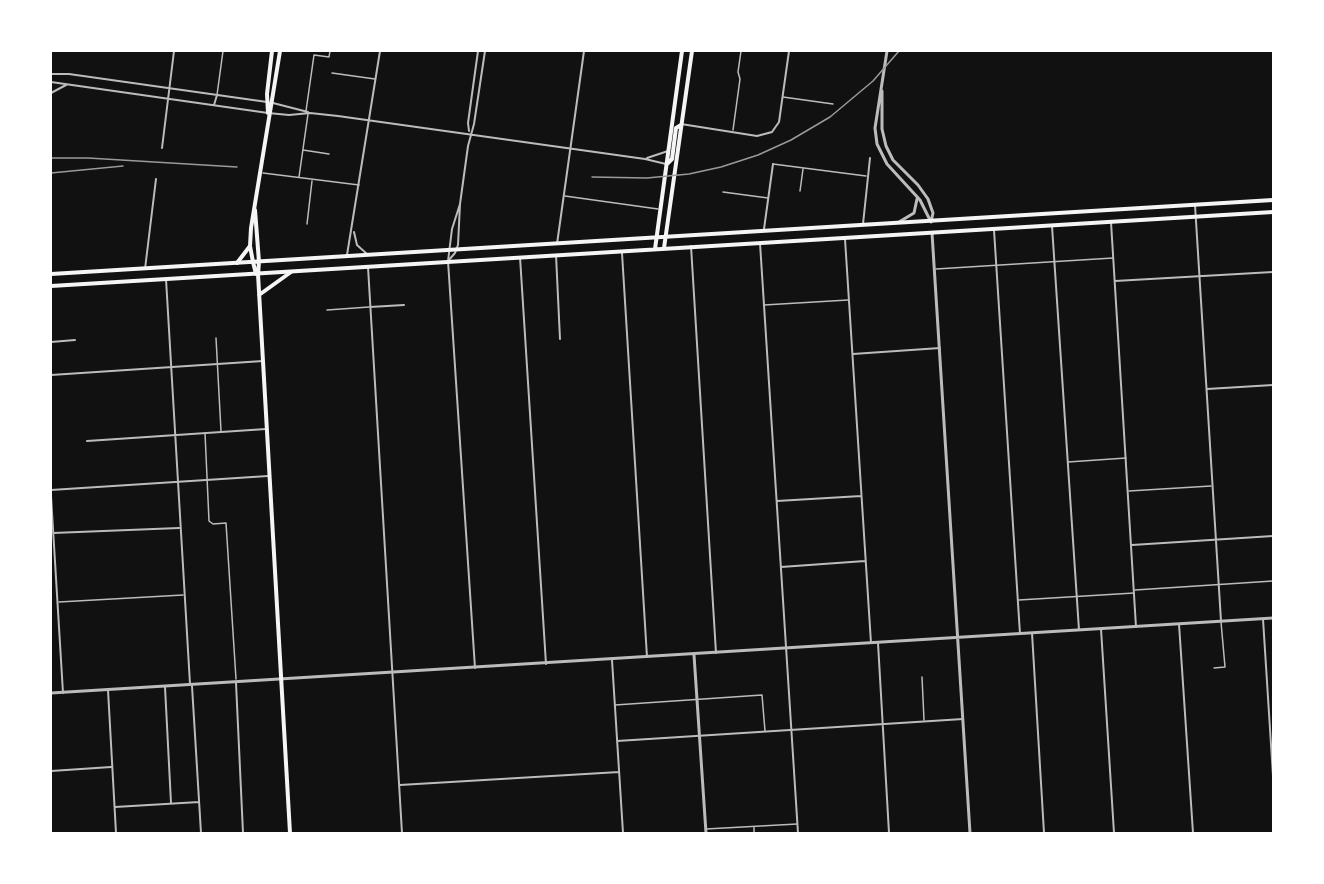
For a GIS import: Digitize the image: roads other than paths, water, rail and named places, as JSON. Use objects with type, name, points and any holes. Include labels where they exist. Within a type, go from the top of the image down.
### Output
[{"type":"main road","points":[[256,262],[250,246],[250,228],[269,115],[272,51]]},
{"type":"main road","points":[[270,103],[280,51]]},
{"type":"main road","points":[[655,249],[682,51]]},
{"type":"main road","points":[[664,248],[692,51]]},
{"type":"main road","points":[[666,164],[672,159],[676,128],[681,124]]},
{"type":"main road","points":[[51,274],[1273,200]]},
{"type":"main road","points":[[254,207],[290,833]]},
{"type":"main road","points":[[51,286],[1273,212]]},
{"type":"main road","points":[[931,222],[932,232]]},
{"type":"main road","points":[[236,263],[250,246]]},
{"type":"main road","points":[[259,295],[291,272]]},
{"type":"street","points":[[162,148],[174,51]]},
{"type":"street","points":[[347,257],[380,51]]},
{"type":"street","points":[[470,134],[468,123],[478,51]]},
{"type":"street","points":[[448,261],[457,250],[460,204],[485,51]]},
{"type":"street","points":[[557,244],[584,51]]},
{"type":"street","points":[[681,124],[760,136],[774,131],[778,124],[789,51]]},
{"type":"street","points":[[886,51],[875,128],[877,144],[889,168],[917,197],[931,222]]},
{"type":"street","points":[[51,74],[217,95],[270,103],[308,113],[571,148],[666,164]]},
{"type":"street","points":[[51,82],[169,97],[269,115],[308,113]]},
{"type":"street","points":[[882,83],[882,127],[886,147],[893,160],[918,185],[928,199],[933,213],[931,222]]},
{"type":"street","points":[[51,93],[58,87],[71,84]]},
{"type":"street","points":[[214,105],[217,95]]},
{"type":"street","points":[[645,159],[668,151]]},
{"type":"street","points":[[863,225],[870,158]]},
{"type":"street","points":[[764,231],[773,164]]},
{"type":"street","points":[[145,269],[156,179]]},
{"type":"street","points":[[897,223],[914,213],[917,208],[917,197]]},
{"type":"street","points":[[460,204],[453,224],[448,261],[475,668]]},
{"type":"street","points":[[1195,205],[1221,621]]},
{"type":"street","points":[[1110,222],[1136,627]]},
{"type":"street","points":[[1052,225],[1079,630]]},
{"type":"street","points":[[353,229],[357,245],[369,255]]},
{"type":"street","points":[[994,229],[1020,634]]},
{"type":"street","points":[[932,232],[970,833]]},
{"type":"street","points":[[845,237],[871,643]]},
{"type":"street","points":[[760,243],[798,833]]},
{"type":"street","points":[[691,246],[716,653]]},
{"type":"street","points":[[621,251],[647,657]]},
{"type":"street","points":[[556,255],[560,339]]},
{"type":"street","points":[[520,257],[546,664]]},
{"type":"street","points":[[368,267],[402,833]]},
{"type":"street","points":[[1114,281],[1273,272]]},
{"type":"street","points":[[166,279],[184,595],[201,833]]},
{"type":"street","points":[[370,308],[404,305]]},
{"type":"street","points":[[51,342],[75,340]]},
{"type":"street","points":[[853,354],[940,348]]},
{"type":"street","points":[[51,375],[263,361]]},
{"type":"street","points":[[1207,389],[1273,385]]},
{"type":"street","points":[[87,441],[266,429]]},
{"type":"street","points":[[51,490],[268,476]]},
{"type":"street","points":[[51,496],[63,693]]},
{"type":"street","points":[[777,501],[861,496]]},
{"type":"street","points":[[53,533],[180,527]]},
{"type":"street","points":[[1132,545],[1273,536]]},
{"type":"street","points":[[781,567],[866,561]]},
{"type":"street","points":[[51,693],[1273,618]]},
{"type":"street","points":[[1263,619],[1273,776]]},
{"type":"street","points":[[1179,624],[1193,833]]},
{"type":"street","points":[[1101,629],[1114,833]]},
{"type":"street","points":[[1032,633],[1044,833]]},
{"type":"street","points":[[878,643],[889,833]]},
{"type":"street","points":[[694,655],[706,831]]},
{"type":"street","points":[[612,660],[622,833]]},
{"type":"street","points":[[236,683],[243,833]]},
{"type":"street","points":[[165,687],[171,803]]},
{"type":"street","points":[[108,690],[116,833]]},
{"type":"street","points":[[617,741],[963,719]]},
{"type":"street","points":[[51,771],[112,767]]},
{"type":"street","points":[[399,785],[619,772]]},
{"type":"street","points":[[115,807],[199,802]]},
{"type":"lane","points":[[217,95],[223,51]]},
{"type":"lane","points":[[298,178],[314,54],[329,57],[330,51]]},
{"type":"lane","points":[[733,132],[741,51]]},
{"type":"lane","points":[[332,73],[375,79]]},
{"type":"lane","points":[[783,97],[833,104]]},
{"type":"lane","points":[[303,150],[329,154]]},
{"type":"lane","points":[[773,164],[867,176]]},
{"type":"lane","points":[[800,191],[803,168]]},
{"type":"lane","points":[[259,172],[359,185]]},
{"type":"lane","points":[[307,224],[312,180]]},
{"type":"lane","points":[[723,192],[769,198]]},
{"type":"lane","points":[[564,196],[660,210]]},
{"type":"lane","points":[[935,269],[1113,258]]},
{"type":"lane","points":[[764,305],[849,300]]},
{"type":"lane","points":[[327,310],[370,308]]},
{"type":"lane","points":[[216,338],[221,432]]},
{"type":"lane","points":[[205,432],[209,521],[213,524],[226,523],[236,683]]},
{"type":"lane","points":[[1067,462],[1126,458]]},
{"type":"lane","points":[[1128,491],[1212,486]]},
{"type":"lane","points":[[1018,600],[1273,581]]},
{"type":"lane","points":[[57,602],[184,595]]},
{"type":"lane","points":[[1214,668],[1225,667],[1221,621]]},
{"type":"lane","points":[[922,677],[924,721]]},
{"type":"lane","points":[[615,705],[762,695],[765,732]]},
{"type":"lane","points":[[706,831],[798,824]]},
{"type":"lane","points":[[754,826],[754,833]]},
{"type":"railway","points":[[592,177],[647,178],[689,174],[758,155],[791,140],[830,117],[873,81],[899,51]]},
{"type":"railway","points":[[51,158],[237,167]]},
{"type":"railway","points":[[51,173],[123,166]]}]
